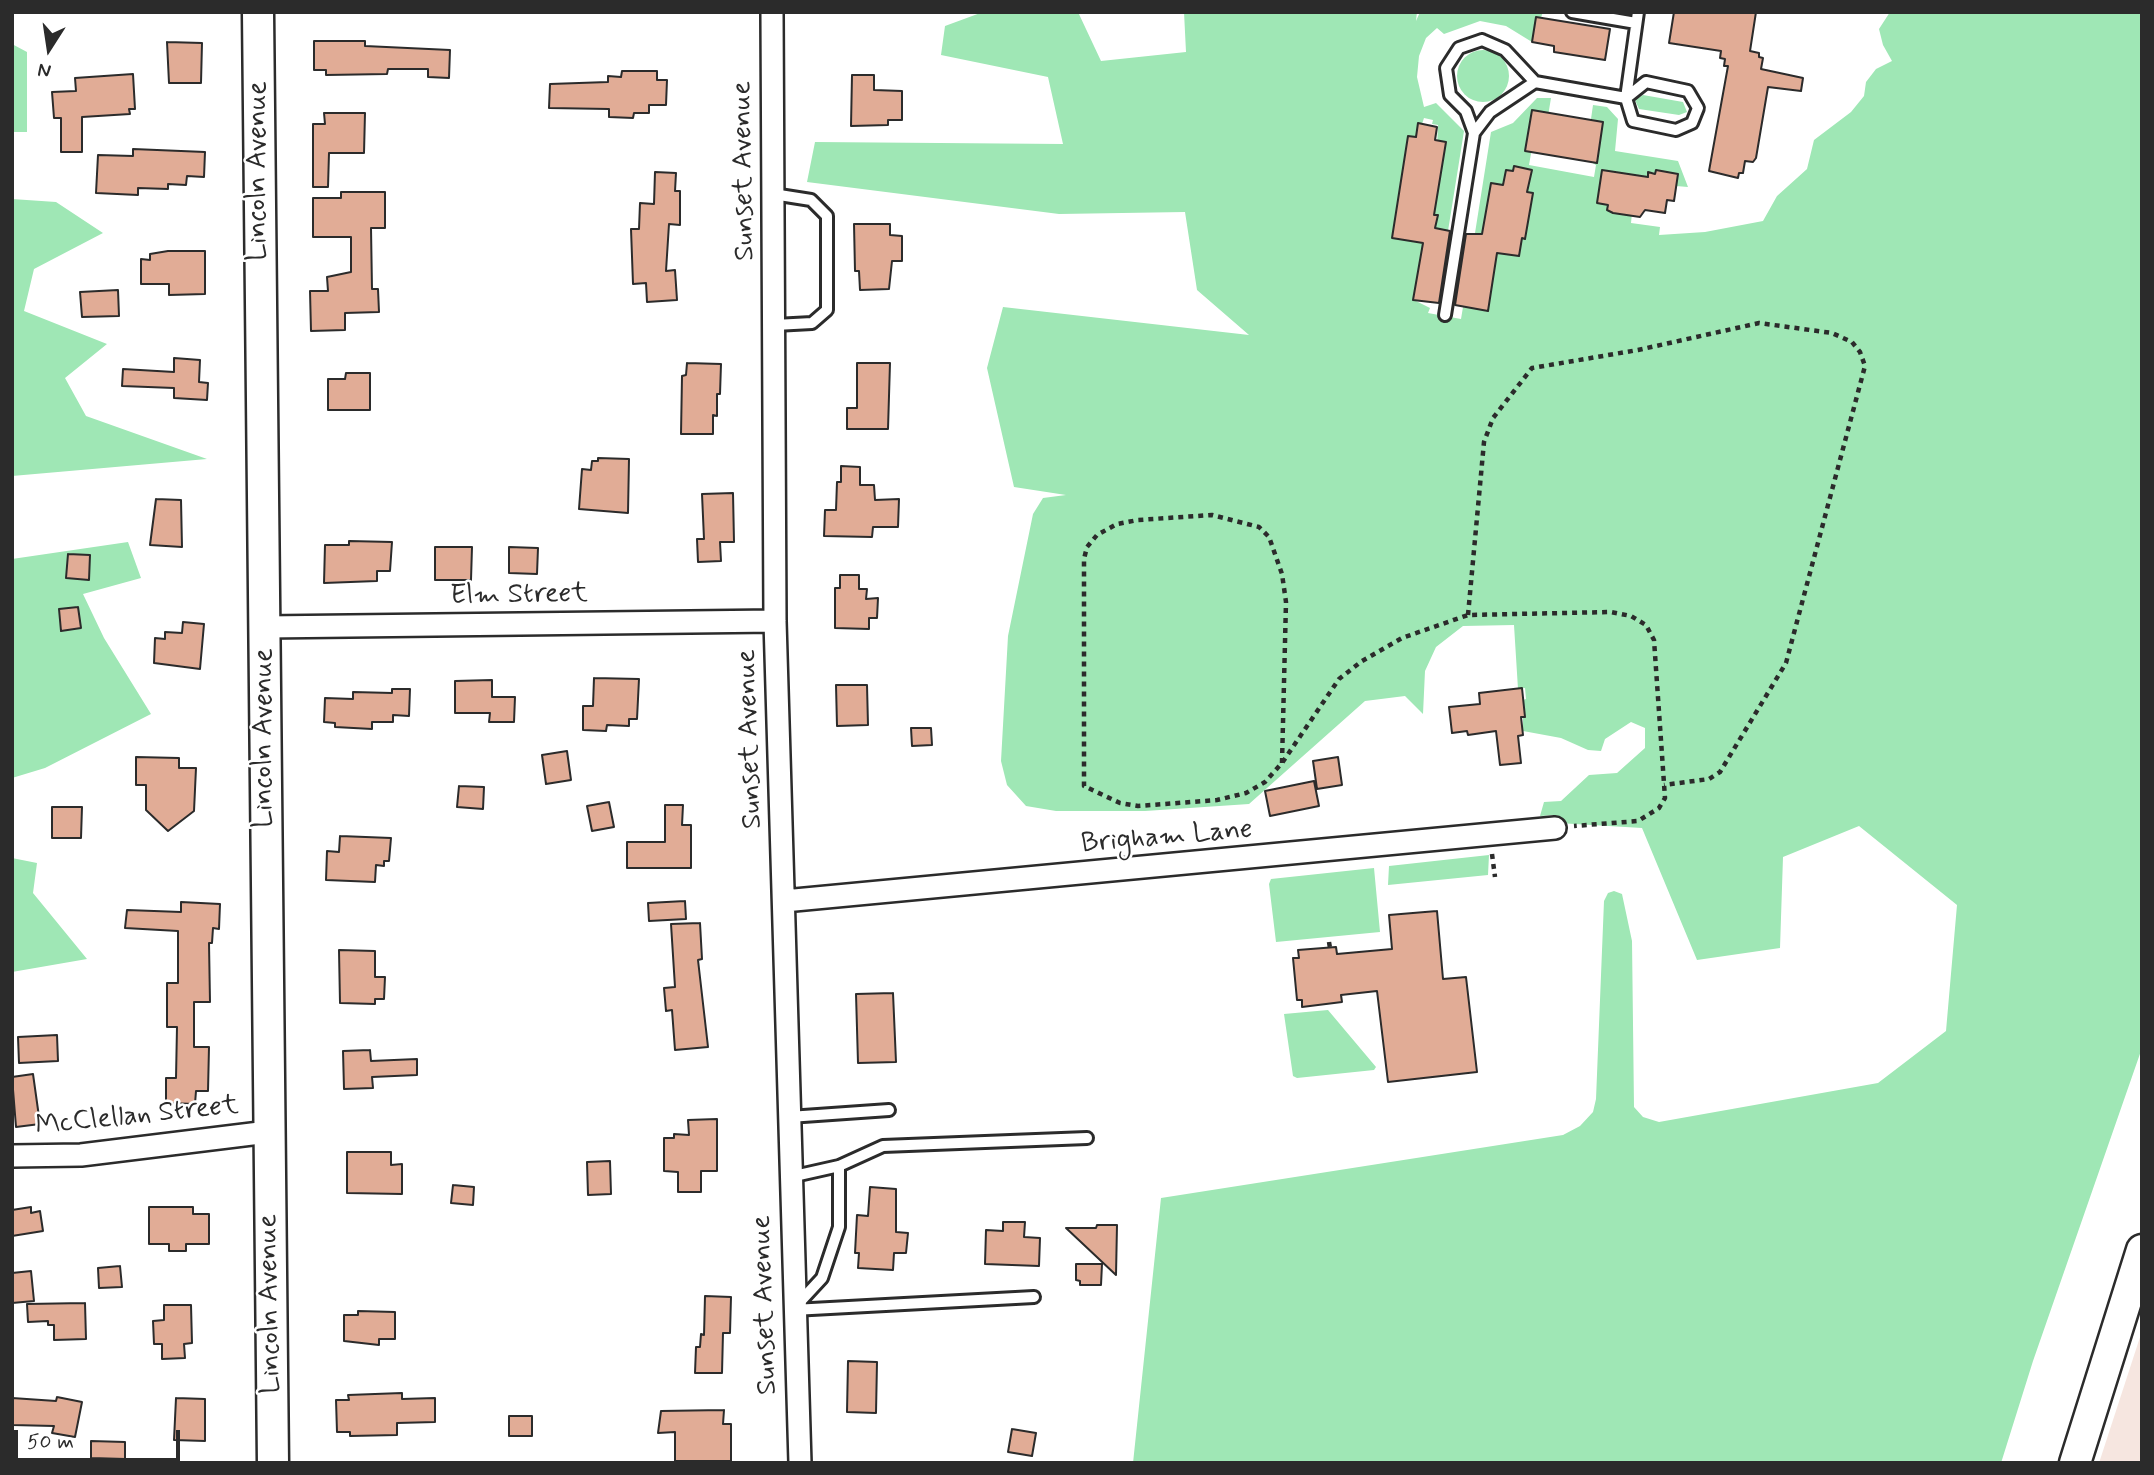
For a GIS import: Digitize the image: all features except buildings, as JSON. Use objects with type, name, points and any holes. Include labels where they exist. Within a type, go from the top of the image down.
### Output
[{"type":"street","name":"Lincoln Avenue","points":[[258,12],[273,1463]]},
{"type":"street","name":"Sunset Avenue","points":[[772,12],[775,621],[793,1310],[800,1463]]},
{"type":"street","name":"Elm Street","points":[[265,627],[775,621]]},
{"type":"street","name":"Brigham Lane","points":[[784,901],[1555,828]]},
{"type":"street","name":"McClellan Street","points":[[12,1156],[81,1155],[268,1132]]},
{"type":"street","points":[[2075,1463],[2142,1250]]},
{"type":"lane","points":[[1572,12],[1637,18],[1626,98],[1636,123],[1682,129],[1692,123],[1698,114],[1695,99],[1683,89],[1642,82],[1626,98]]},
{"type":"lane","points":[[1474,133],[1466,111],[1450,95],[1445,80],[1451,57],[1459,48],[1482,40],[1505,50],[1535,82],[1626,98]]},
{"type":"lane","points":[[1445,315],[1474,133],[1490,112],[1535,82]]},
{"type":"lane","points":[[773,194],[811,200],[827,216],[827,310],[812,323],[775,325]]},
{"type":"lane","points":[[789,1117],[889,1110]]},
{"type":"lane","points":[[790,1177],[839,1166],[883,1146],[1087,1138]]},
{"type":"lane","points":[[793,1310],[822,1278],[839,1227],[839,1166]]},
{"type":"lane","points":[[793,1310],[1034,1297]]},
{"type":"path","points":[[1468,615],[1484,442],[1493,418],[1532,369],[1648,348],[1759,323],[1832,334],[1852,342],[1860,352],[1865,366],[1786,663],[1720,772],[1709,779],[1664,785]]},
{"type":"path","points":[[1282,763],[1286,602],[1282,574],[1269,537],[1259,527],[1212,515],[1138,520],[1117,524],[1097,535],[1087,547],[1084,559],[1084,786],[1120,803],[1138,806],[1205,801],[1246,793],[1265,782],[1282,763],[1339,679],[1362,661],[1402,638],[1468,615],[1611,612],[1631,616],[1646,625],[1654,640],[1657,659],[1665,798],[1648,818],[1638,821],[1555,828]]},
{"type":"path","points":[[1492,852],[1495,877]]},
{"type":"shaded area","points":[[2142,1331],[2142,1463],[2099,1463]]},
{"type":"green space","points":[[983,12],[1078,12],[1101,61],[1186,52],[1184,12],[1417,12],[1416,21],[1420,12],[1543,12],[1532,42],[1506,26],[1480,21],[1444,34],[1437,28],[1426,38],[1419,56],[1417,77],[1424,107],[1436,103],[1464,131],[1448,231],[1435,228],[1438,216],[1434,215],[1438,125],[1432,124],[1433,120],[1424,118],[1422,124],[1418,124],[1416,137],[1408,137],[1392,237],[1423,243],[1414,300],[1430,308],[1428,313],[1461,319],[1463,307],[1488,311],[1497,253],[1518,256],[1522,238],[1525,238],[1533,193],[1527,192],[1531,175],[1514,167],[1513,171],[1506,170],[1503,185],[1491,183],[1482,234],[1475,233],[1491,132],[1513,123],[1537,98],[1551,98],[1548,116],[1532,111],[1526,146],[1532,148],[1529,165],[1594,177],[1596,165],[1591,162],[1598,158],[1603,123],[1591,119],[1593,105],[1607,107],[1618,119],[1615,151],[1678,161],[1688,187],[1676,186],[1677,182],[1666,172],[1648,172],[1648,177],[1608,205],[1607,210],[1613,214],[1632,213],[1631,223],[1660,227],[1659,235],[1705,232],[1763,221],[1777,196],[1807,169],[1814,140],[1851,112],[1864,96],[1866,82],[1876,69],[1892,61],[1883,45],[1879,29],[1890,12],[2142,12],[2142,1048],[2033,1361],[2001,1463],[1133,1463],[1161,1198],[1563,1135],[1580,1126],[1593,1112],[1596,1099],[1604,901],[1608,893],[1614,891],[1622,894],[1632,941],[1634,1107],[1643,1117],[1659,1122],[1878,1083],[1946,1031],[1957,905],[1859,826],[1783,857],[1780,948],[1697,960],[1642,828],[1558,823],[1555,815],[1540,816],[1544,802],[1561,801],[1589,775],[1617,773],[1645,748],[1645,728],[1631,722],[1605,739],[1601,751],[1588,750],[1561,738],[1523,731],[1523,700],[1526,699],[1525,688],[1518,689],[1514,625],[1463,626],[1436,647],[1425,671],[1423,714],[1405,696],[1365,701],[1249,804],[1145,811],[1056,811],[1026,806],[1007,785],[1001,761],[1008,636],[1033,514],[1043,498],[1066,495],[1014,487],[987,368],[1003,307],[1249,335],[1197,290],[1185,212],[1059,214],[807,182],[815,142],[1063,144],[1048,77],[941,55],[945,26]]},
{"type":"green space","points":[[12,44],[27,52],[27,132],[12,132]]},
{"type":"green space","points":[[1483,50],[1493,52],[1501,58],[1507,66],[1507,86],[1501,94],[1493,100],[1483,102],[1473,100],[1465,94],[1459,86],[1457,76],[1459,66],[1465,58],[1473,52]]},
{"type":"green space","points":[[1643,95],[1683,102],[1687,112],[1679,115],[1639,109],[1635,100]]},
{"type":"green space","points":[[12,199],[56,202],[103,233],[34,269],[24,311],[107,344],[65,378],[86,416],[207,459],[12,476]]},
{"type":"green space","points":[[128,542],[141,578],[83,594],[104,638],[151,714],[45,768],[12,778],[12,559]]},
{"type":"green space","points":[[1489,855],[1488,875],[1388,885],[1389,866]]},
{"type":"green space","points":[[12,858],[37,863],[33,893],[87,959],[12,972]]},
{"type":"green space","points":[[1374,868],[1380,932],[1276,942],[1269,884],[1271,879]]},
{"type":"green space","points":[[1328,1010],[1376,1067],[1374,1070],[1297,1078],[1293,1076],[1284,1014]]}]
